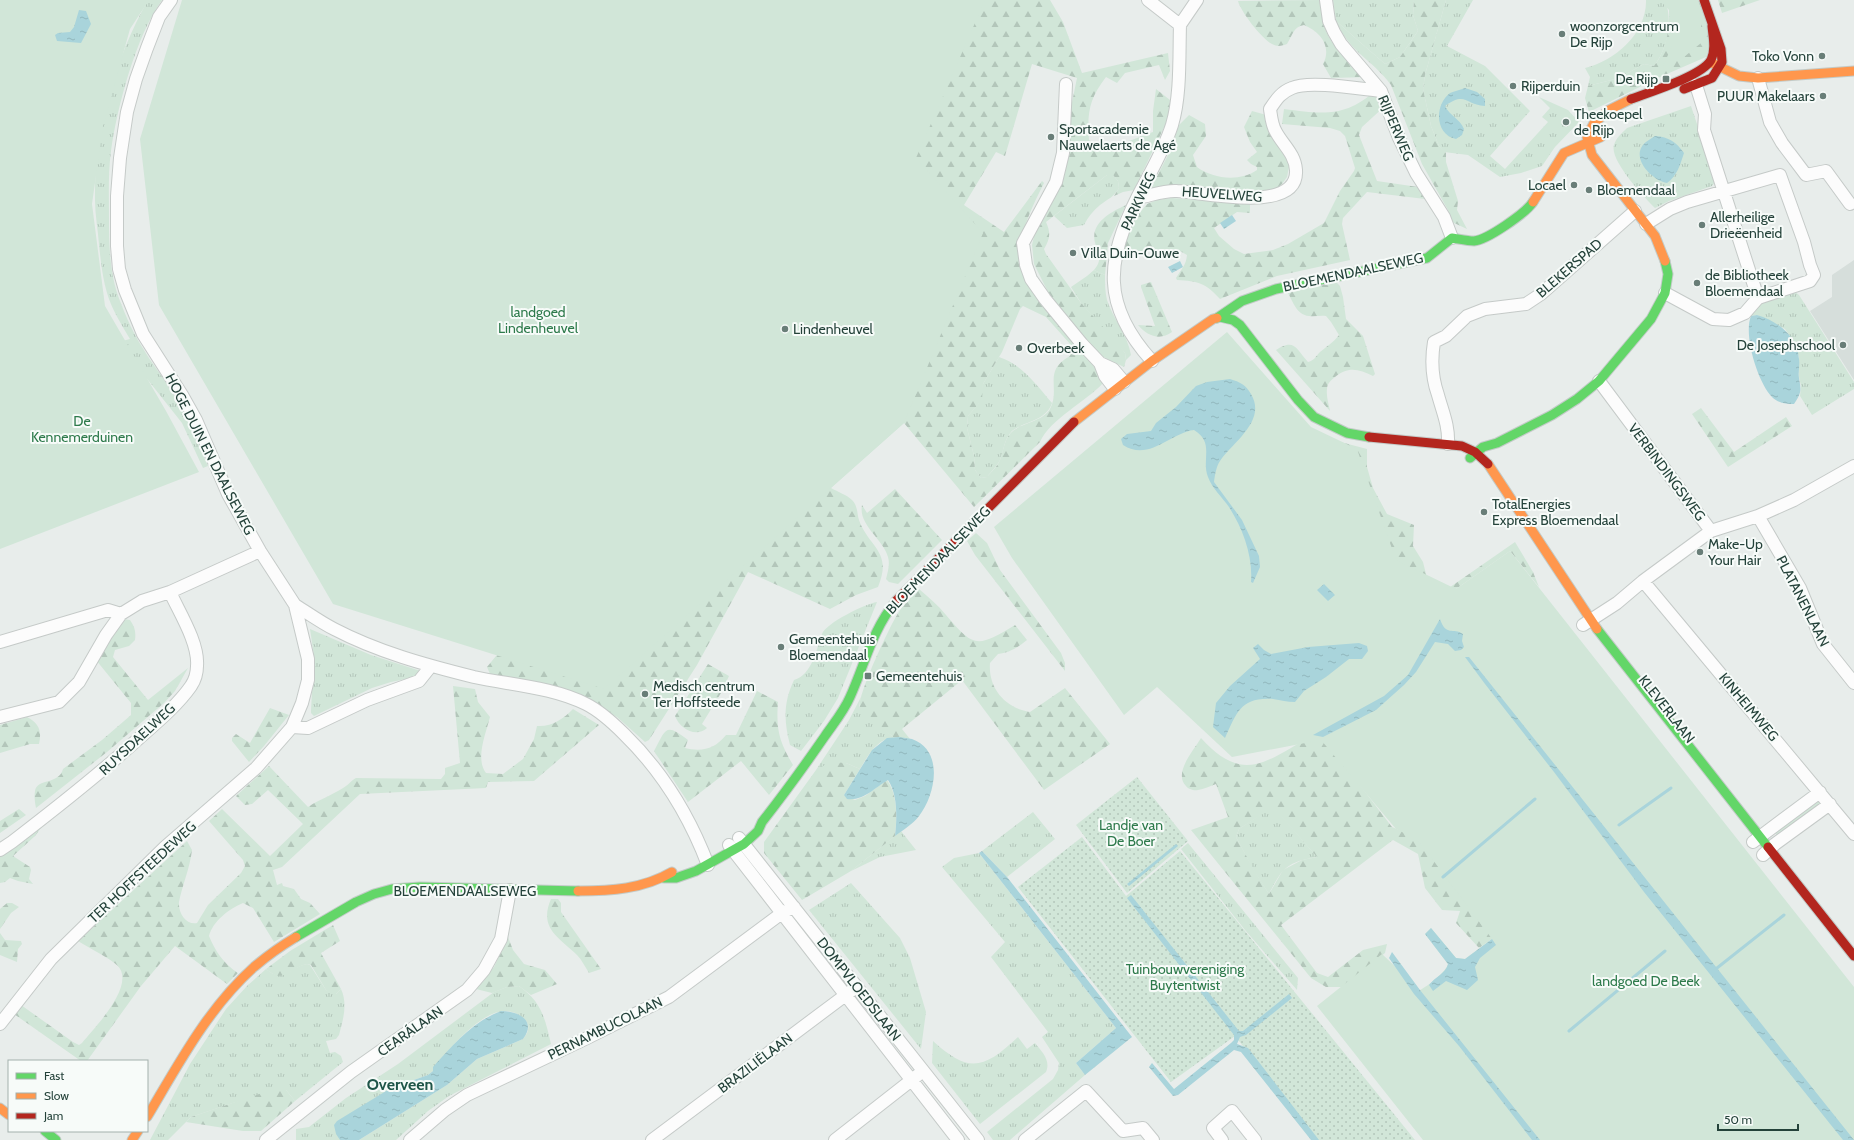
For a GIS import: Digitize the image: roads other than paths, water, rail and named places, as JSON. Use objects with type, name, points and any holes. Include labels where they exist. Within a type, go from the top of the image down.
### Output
[{"type":"street","name":"HOGE DUIN EN DAALSEWEG","points":[[171,0],[159,17],[136,79],[127,112],[120,158],[117,196],[117,246],[119,269],[125,290],[143,334],[167,370],[196,420],[228,494],[260,551],[282,586]]},
{"type":"street","points":[[1148,0],[1180,25],[1196,0]]},
{"type":"street","name":"RIJPERWEG","points":[[1326,0],[1329,21],[1341,44],[1382,91],[1399,138],[1416,173],[1444,217],[1452,238]]},
{"type":"street","points":[[1651,102],[1712,78],[1719,68],[1722,56],[1704,0]]},
{"type":"street","name":"PARKWEG","points":[[1152,361],[1130,333],[1122,316],[1113,279],[1118,245],[1137,198],[1162,151],[1172,124],[1177,98],[1180,25]]},
{"type":"street","points":[[1472,462],[1476,451],[1483,447],[1497,443],[1552,415],[1577,399],[1599,381],[1651,319],[1665,293],[1668,274],[1664,255],[1655,236],[1592,155],[1586,143],[1587,134],[1591,126],[1608,110],[1698,72],[1709,62],[1714,50],[1712,26]]},
{"type":"street","points":[[1709,62],[1719,68],[1739,76],[1758,78],[1854,70]]},
{"type":"street","points":[[1758,78],[1770,122],[1784,145],[1806,175],[1826,172],[1850,204]]},
{"type":"street","points":[[1066,84],[1063,153],[1056,182],[1023,244],[1024,254],[1031,279],[1038,289],[1082,344],[1100,363],[1105,376],[1120,386]]},
{"type":"street","name":"HEUVELWEG","points":[[1137,198],[1175,191],[1235,197],[1265,198],[1280,194],[1293,183],[1296,171],[1293,156],[1275,131],[1270,109],[1280,95],[1293,87],[1315,85],[1382,91]]},
{"type":"street","points":[[1696,85],[1704,114],[1704,130],[1758,298]]},
{"type":"street","points":[[1601,165],[1599,148],[1601,136],[1606,128]]},
{"type":"street","points":[[1452,238],[1475,241],[1511,223],[1530,208],[1564,153],[1601,136]]},
{"type":"street","points":[[1646,224],[1670,209],[1780,174],[1814,275],[1810,282],[1758,298],[1744,313],[1729,320],[1714,319],[1665,293]]},
{"type":"street","name":"BLEKERSPAD","points":[[1448,444],[1449,430],[1434,378],[1432,357],[1434,342],[1446,336],[1467,316],[1485,309],[1526,304],[1541,294],[1635,211]]},
{"type":"street","name":"BLOEMENDAALSEWEG","points":[[148,1115],[199,1032],[230,993],[252,969],[277,948],[354,903],[393,889],[608,890],[628,888],[664,878],[676,878],[696,871],[707,861],[742,841],[762,822],[807,763],[842,710],[850,697],[872,637],[885,614],[898,598],[1076,420],[1152,361],[1242,301],[1276,289],[1427,258],[1452,238]]},
{"type":"street","points":[[1220,317],[1233,320],[1240,325],[1298,400],[1314,417],[1329,425],[1347,433],[1448,444],[1462,446],[1476,451]]},
{"type":"street","name":"VERBINDINGSWEG","points":[[1584,622],[1617,603],[1643,581],[1711,531],[1599,381]]},
{"type":"street","points":[[1472,462],[1484,458],[1494,450],[1497,443]]},
{"type":"street","points":[[1448,444],[1472,462]]},
{"type":"street","name":"KLEVERLAAN","points":[[1476,451],[1492,468],[1584,622],[1852,959]]},
{"type":"street","points":[[1711,531],[1758,516],[1794,500],[1854,466]]},
{"type":"street","name":"PLATANENLAAN","points":[[1758,516],[1800,588],[1823,644],[1854,683]]},
{"type":"street","points":[[0,717],[59,702],[79,682],[106,635],[121,614],[142,601],[170,592],[260,551]]},
{"type":"street","name":"KINHEIMWEG","points":[[1643,581],[1854,834]]},
{"type":"street","name":"TER HOFFSTEEDEWEG","points":[[0,1024],[51,959],[165,847],[256,768],[292,727],[302,703],[308,680],[308,659],[295,605],[282,586]]},
{"type":"street","name":"RUYSDAELWEG","points":[[0,850],[96,777],[148,730],[191,686],[197,670],[196,652],[187,628],[170,592]]},
{"type":"street","name":"TER HOFFSTEEDEWEG","points":[[295,605],[333,629],[381,650],[431,666],[476,677],[558,693],[586,704],[611,721],[643,753],[679,802],[696,834],[707,861]]},
{"type":"street","points":[[0,642],[108,610],[121,614]]},
{"type":"street","points":[[292,727],[308,728],[367,700],[419,681],[431,666]]},
{"type":"street","points":[[1756,839],[1820,792]]},
{"type":"street","points":[[1766,852],[1830,804]]},
{"type":"street","name":"DOMPVLOEDSLAAN","points":[[742,841],[978,1140]]},
{"type":"street","name":"DOMPVLOEDSLAAN","points":[[730,848],[958,1140]]},
{"type":"street","name":"CEARÁLAAN","points":[[274,1138],[351,1072],[467,990],[484,970],[501,939],[510,890]]},
{"type":"street","name":"PERNAMBUCOLAAN","points":[[418,1138],[445,1110],[467,1095],[587,1038],[669,996],[782,913],[794,906]]},
{"type":"street","name":"BRAZILIËLAAN","points":[[652,1140],[857,987]]},
{"type":"street","points":[[835,1140],[923,1070]]},
{"type":"street","points":[[1025,1140],[1086,1091],[1124,1131],[1143,1128],[1153,1140]]},
{"type":"street","points":[[1222,1140],[1214,1128],[1232,1111],[1255,1140]]},
{"type":"street","points":[[46,1132],[56,1140]]},
{"type":"water","points":[[79,10],[86,11],[91,24],[81,43],[57,41],[55,35],[58,33],[70,32],[74,27]]},
{"type":"water","points":[[1465,88],[1477,92],[1485,99],[1485,106],[1462,99],[1445,106],[1464,129],[1462,135],[1456,139],[1444,132],[1439,119],[1439,112],[1445,98],[1450,93]]},
{"type":"water","points":[[1655,136],[1672,141],[1684,153],[1676,174],[1667,183],[1662,182],[1652,176],[1641,162],[1640,151],[1642,146]]},
{"type":"water","points":[[1232,215],[1236,221],[1224,229],[1220,223]]},
{"type":"water","points":[[1180,261],[1183,267],[1172,273],[1168,267]]},
{"type":"water","points":[[1757,315],[1772,321],[1785,330],[1790,336],[1797,350],[1799,359],[1800,394],[1794,404],[1782,403],[1772,397],[1757,370],[1750,346],[1749,324],[1751,316]]},
{"type":"water","points":[[1230,379],[1237,381],[1247,388],[1255,404],[1255,413],[1252,422],[1240,439],[1220,461],[1214,482],[1242,520],[1259,556],[1260,567],[1253,583],[1251,582],[1249,553],[1243,534],[1234,515],[1208,477],[1206,470],[1206,446],[1200,435],[1194,430],[1185,432],[1151,449],[1142,450],[1133,449],[1123,445],[1121,439],[1127,434],[1151,431],[1156,423],[1176,407],[1196,386],[1207,382]]},
{"type":"water","points":[[1324,584],[1335,595],[1328,601],[1317,590]]},
{"type":"water","points":[[1440,619],[1442,625],[1447,630],[1463,634],[1462,641],[1464,647],[1461,650],[1455,651],[1448,644],[1435,642],[1416,672],[1376,710],[1323,737],[1313,735],[1384,696],[1408,675]]},
{"type":"water","points":[[1359,643],[1367,646],[1368,651],[1362,659],[1349,659],[1326,677],[1304,691],[1295,702],[1262,699],[1247,704],[1237,714],[1225,738],[1213,727],[1216,703],[1230,686],[1260,659],[1253,648],[1258,644],[1271,654],[1308,647]]},
{"type":"water","points":[[1465,657],[1469,657],[1854,1140],[1843,1140],[1644,892]]},
{"type":"water","points":[[900,737],[912,739],[922,745],[929,753],[933,763],[934,774],[933,786],[925,807],[914,822],[895,836],[895,800],[894,793],[888,780],[859,798],[847,799],[844,795],[872,750],[887,738]]},
{"type":"water","points":[[1176,844],[1178,846],[1129,886],[1127,884]]},
{"type":"water","points":[[982,851],[1007,877],[1132,1037],[1085,1075],[1076,1063],[1116,1028],[979,853]]},
{"type":"water","points":[[1131,895],[1239,1031],[1243,1031],[1289,994],[1292,998],[1246,1035],[1240,1037],[1237,1044],[1248,1048],[1319,1140],[1311,1140],[1241,1052],[1234,1050],[1178,1095],[1173,1096],[1149,1067],[1152,1063],[1174,1089],[1231,1043],[1234,1040],[1234,1035],[1127,898]]},
{"type":"water","points":[[1431,928],[1456,958],[1465,959],[1492,939],[1496,945],[1480,958],[1475,967],[1478,980],[1467,990],[1446,981],[1433,991],[1429,985],[1445,970],[1448,964],[1425,934]]},
{"type":"water","points":[[1392,952],[1420,990],[1540,1140],[1532,1140],[1459,1046],[1414,994],[1389,958]]},
{"type":"water","points":[[501,1011],[508,1011],[524,1018],[528,1027],[527,1033],[523,1039],[477,1059],[447,1085],[359,1140],[340,1140],[336,1134],[334,1125],[337,1121],[391,1088],[428,1075],[433,1071],[433,1067],[464,1034],[481,1021]]},
{"type":"waterway","points":[[1619,825],[1671,788]]},
{"type":"waterway","points":[[1443,877],[1535,799]]},
{"type":"waterway","points":[[1717,968],[1784,915]]},
{"type":"waterway","points":[[1569,1031],[1665,951]]},
{"type":"place","name":"woonzorgcentrum De Rijp","points":[[1562,34]]},
{"type":"place","name":"Toko Vonn","points":[[1822,56]]},
{"type":"place","name":"De Rijp","points":[[1666,79]]},
{"type":"place","name":"Rijperduin","points":[[1513,86]]},
{"type":"place","name":"PUUR Makelaars","points":[[1823,96]]},
{"type":"place","name":"Theekoepel de Rijp","points":[[1566,122]]},
{"type":"place","name":"Sportacademie Nauwelaerts de Agé","points":[[1051,137]]},
{"type":"place","name":"Locael","points":[[1574,185]]},
{"type":"place","name":"Bloemendaal","points":[[1589,190]]},
{"type":"place","name":"Allerheilige Drieëenheid","points":[[1702,225]]},
{"type":"place","name":"Villa Duin-Ouwe","points":[[1073,253]]},
{"type":"place","name":"de Bibliotheek Bloemendaal","points":[[1697,283]]},
{"type":"place","name":"Lindenheuvel","points":[[785,329]]},
{"type":"place","name":"De Josephschool","points":[[1843,345]]},
{"type":"place","name":"Overbeek","points":[[1019,348]]},
{"type":"place","name":"TotalEnergies Express Bloemendaal","points":[[1484,512]]},
{"type":"place","name":"Make-Up Your Hair","points":[[1700,552]]},
{"type":"place","name":"Gemeentehuis Bloemendaal","points":[[781,647]]},
{"type":"place","name":"Gemeentehuis","points":[[868,676]]},
{"type":"place","name":"Medisch centrum Ter Hoffsteede","points":[[645,694]]},
{"type":"district","name":"Overveen","points":[[400,1084]]},
{"type":"park label","name":"landgoed Lindenheuvel","points":[[538,320]]},
{"type":"park label","name":"De Kennemerduinen","points":[[82,430]]},
{"type":"park label","name":"Landje van De Boer","points":[[1131,834]]},
{"type":"park label","name":"Tuinbouwvereniging Buytentwist","points":[[1185,978]]},
{"type":"park label","name":"landgoed De Beek","points":[[1646,981]]}]
